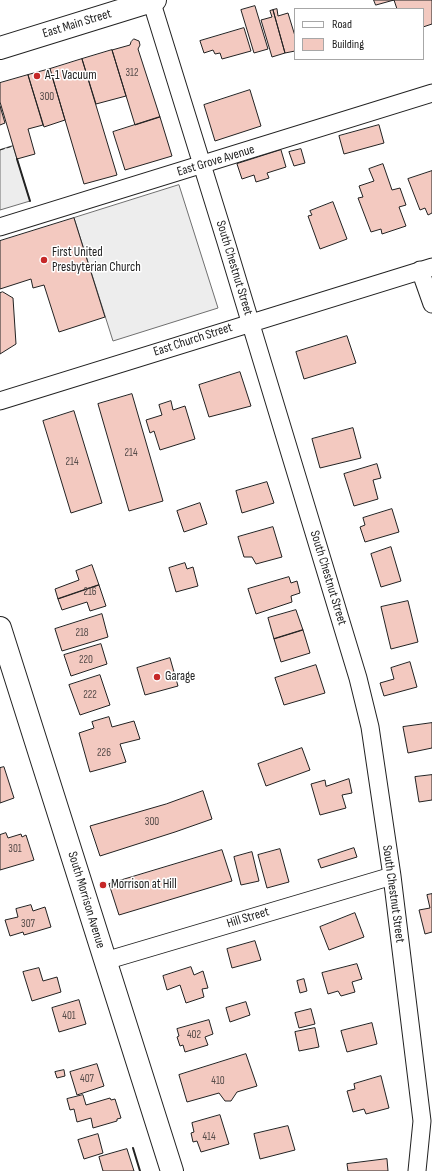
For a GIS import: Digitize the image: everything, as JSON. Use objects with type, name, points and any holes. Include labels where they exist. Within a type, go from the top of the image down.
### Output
[{"type":"main road","name":"East Main Street","points":[[0,48],[152,0]]},
{"type":"main road","name":"South Morrison Avenue","points":[[0,628],[172,1171]]},
{"type":"street","name":"South Chestnut Street","points":[[152,0],[358,678],[370,727],[427,1111],[422,1121],[417,1171]]},
{"type":"street","name":"East Grove Avenue","points":[[0,227],[432,93]]},
{"type":"street","name":"East Church Street","points":[[0,401],[426,268]]},
{"type":"street","points":[[426,268],[432,304]]},
{"type":"street","name":"Hill Street","points":[[105,961],[392,876]]},
{"type":"shaded area","points":[[13,146],[30,201],[0,210],[0,150]]},
{"type":"shaded area","points":[[179,185],[218,308],[113,341],[74,218]]},
{"type":"building","points":[[374,0],[394,0],[376,5]]},
{"type":"building","points":[[394,0],[432,0],[432,24],[424,27],[424,8],[397,8]]},
{"type":"building","points":[[255,6],[268,49],[254,53],[241,10]]},
{"type":"building","points":[[277,9],[278,16],[288,13],[294,33],[294,51],[285,53],[273,10]]},
{"type":"building","points":[[273,10],[285,53],[272,57],[261,20],[272,17],[270,11]]},
{"type":"building","points":[[244,28],[251,51],[222,59],[220,53],[215,54],[213,50],[204,53],[200,41]]},
{"type":"building","points":[[134,39],[139,41],[140,45],[138,49],[160,117],[135,125],[112,50],[130,45]]},
{"type":"building","points":[[112,50],[126,96],[96,104],[82,59]]},
{"type":"building","points":[[82,59],[117,175],[84,184],[50,69]]},
{"type":"building","points":[[50,69],[65,120],[44,127],[28,75]]},
{"type":"building","points":[[28,75],[43,125],[28,129],[35,154],[17,159],[0,102],[0,83]]},
{"type":"building","points":[[250,90],[261,126],[215,141],[204,105]]},
{"type":"building","points":[[0,106],[5,123],[0,125]]},
{"type":"building","points":[[160,117],[172,156],[125,170],[113,132]]},
{"type":"building","points":[[379,125],[384,143],[344,154],[339,136]]},
{"type":"building","points":[[301,149],[305,163],[294,166],[289,152]]},
{"type":"building","points":[[281,150],[286,167],[267,173],[269,178],[256,182],[254,175],[242,179],[237,164]]},
{"type":"building","points":[[383,164],[392,190],[400,188],[406,205],[399,207],[406,226],[382,234],[381,229],[371,232],[358,198],[363,197],[359,186],[374,181],[369,169]]},
{"type":"building","points":[[432,171],[432,213],[428,215],[425,208],[420,210],[408,179]]},
{"type":"building","points":[[333,202],[347,239],[320,249],[308,216],[312,215],[310,211]]},
{"type":"building","name":"First United Presbyterian Church","points":[[74,218],[105,317],[59,332],[44,285],[33,288],[31,279],[0,289],[0,241]]},
{"type":"building","points":[[3,292],[13,298],[16,344],[0,354],[0,293]]},
{"type":"building","points":[[347,336],[356,363],[304,379],[296,352]]},
{"type":"building","points":[[240,372],[251,406],[209,417],[199,385]]},
{"type":"building","points":[[132,394],[163,501],[129,511],[98,404]]},
{"type":"building","points":[[171,401],[173,410],[185,406],[195,439],[160,450],[154,431],[150,433],[146,420],[162,415],[159,405]]},
{"type":"building","points":[[74,411],[102,503],[71,513],[43,421]]},
{"type":"building","points":[[353,428],[361,458],[320,468],[312,439]]},
{"type":"building","points":[[377,464],[381,478],[373,480],[378,499],[354,506],[344,474]]},
{"type":"building","points":[[267,482],[274,503],[242,513],[236,491]]},
{"type":"building","points":[[200,503],[207,524],[184,532],[177,511]]},
{"type":"building","points":[[392,509],[399,532],[365,542],[360,527],[365,525],[363,518]]},
{"type":"building","points":[[273,527],[282,557],[256,564],[252,557],[244,557],[238,537]]},
{"type":"building","points":[[391,547],[401,581],[381,587],[371,554]]},
{"type":"building","points":[[185,563],[187,569],[193,567],[198,586],[176,592],[169,568]]},
{"type":"building","points":[[92,565],[99,585],[58,599],[55,589],[79,580],[76,571]]},
{"type":"building","points":[[289,577],[291,583],[297,581],[300,593],[291,596],[292,602],[256,614],[248,589]]},
{"type":"building","points":[[99,585],[106,606],[90,611],[87,602],[62,610],[58,599]]},
{"type":"building","points":[[408,601],[418,642],[391,649],[381,607]]},
{"type":"building","points":[[296,610],[303,630],[274,639],[268,618]]},
{"type":"building","points":[[102,614],[108,637],[62,651],[55,629]]},
{"type":"building","points":[[303,630],[310,653],[281,662],[274,639]]},
{"type":"building","points":[[101,644],[107,664],[71,676],[64,655]]},
{"type":"building","name":"Garage","points":[[170,658],[178,686],[145,695],[137,668]]},
{"type":"building","points":[[410,662],[417,687],[384,696],[380,683],[394,679],[391,668]]},
{"type":"building","points":[[316,665],[325,693],[284,705],[275,678]]},
{"type":"building","points":[[100,675],[110,705],[80,715],[69,685]]},
{"type":"building","points":[[109,717],[112,727],[134,721],[140,739],[120,744],[126,762],[90,772],[79,733],[94,728],[92,722]]},
{"type":"building","points":[[432,723],[432,748],[408,753],[403,727]]},
{"type":"building","points":[[302,748],[310,770],[266,786],[258,764]]},
{"type":"building","points":[[4,767],[14,798],[0,803],[0,768]]},
{"type":"building","points":[[432,775],[432,800],[419,802],[415,777]]},
{"type":"building","points":[[349,779],[352,793],[342,795],[346,808],[320,815],[311,784],[325,780],[326,786]]},
{"type":"building","points":[[203,791],[212,819],[100,856],[90,826],[166,804]]},
{"type":"building","points":[[6,833],[8,838],[21,834],[22,837],[26,835],[34,860],[0,870],[0,835]]},
{"type":"building","points":[[354,848],[357,857],[321,868],[318,860]]},
{"type":"building","points":[[280,849],[289,882],[267,888],[258,855]]},
{"type":"building","points":[[222,850],[232,881],[119,915],[109,884]]},
{"type":"building","points":[[252,852],[259,881],[241,885],[234,857]]},
{"type":"building","points":[[432,894],[432,932],[425,934],[419,910],[430,908],[427,895]]},
{"type":"building","points":[[31,905],[33,911],[45,907],[51,927],[24,935],[23,932],[10,936],[5,920],[18,917],[16,909]]},
{"type":"building","points":[[355,913],[364,937],[329,950],[320,927]]},
{"type":"building","points":[[255,941],[261,960],[232,968],[227,949]]},
{"type":"building","points":[[357,964],[362,979],[352,982],[355,992],[341,996],[338,991],[328,994],[322,973]]},
{"type":"building","points":[[191,967],[194,975],[203,971],[208,988],[202,989],[204,997],[186,1003],[180,985],[167,990],[163,976]]},
{"type":"building","points":[[39,968],[43,981],[57,977],[61,992],[32,1001],[23,972]]},
{"type":"building","points":[[304,979],[307,991],[300,993],[297,981]]},
{"type":"building","points":[[79,1000],[86,1024],[59,1032],[52,1008]]},
{"type":"building","points":[[246,1002],[250,1015],[230,1022],[226,1008]]},
{"type":"building","points":[[311,1009],[315,1024],[299,1028],[295,1013]]},
{"type":"building","points":[[209,1020],[213,1034],[205,1037],[208,1045],[185,1052],[183,1045],[180,1046],[177,1037],[179,1036],[177,1029]]},
{"type":"building","points":[[372,1023],[377,1044],[347,1052],[341,1031]]},
{"type":"building","points":[[315,1028],[319,1047],[299,1051],[295,1032]]},
{"type":"building","points":[[246,1054],[257,1086],[237,1092],[231,1101],[225,1101],[219,1093],[187,1102],[179,1075]]},
{"type":"building","points":[[97,1064],[104,1086],[77,1095],[70,1072]]},
{"type":"building","points":[[64,1070],[65,1076],[57,1078],[55,1072]]},
{"type":"building","points":[[381,1076],[389,1108],[366,1114],[364,1109],[353,1112],[347,1091],[355,1089],[354,1084]]},
{"type":"building","points":[[83,1095],[86,1105],[110,1098],[111,1100],[115,1099],[121,1118],[117,1119],[117,1121],[93,1128],[91,1118],[77,1122],[74,1109],[70,1110],[67,1099]]},
{"type":"building","points":[[220,1115],[229,1144],[201,1152],[197,1141],[193,1142],[191,1133],[194,1132],[192,1123]]},
{"type":"building","points":[[288,1126],[295,1150],[260,1159],[254,1134]]},
{"type":"building","points":[[98,1134],[103,1153],[84,1159],[78,1140]]},
{"type":"building","points":[[127,1149],[134,1171],[103,1171],[99,1157]]},
{"type":"building","points":[[387,1159],[388,1171],[348,1171],[347,1164]]},
{"type":"fence","points":[[0,150],[13,146]]},
{"type":"wall","points":[[17,159],[30,201]]},
{"type":"wall","points":[[133,1148],[140,1171]]},
{"type":"place","name":"A-1 Vacuum","points":[[37,76]]},
{"type":"place","name":"First United Presbyterian Church","points":[[44,260]]},
{"type":"place","name":"Garage","points":[[157,677]]},
{"type":"place","name":"Morrison at Hill","points":[[103,885]]}]
